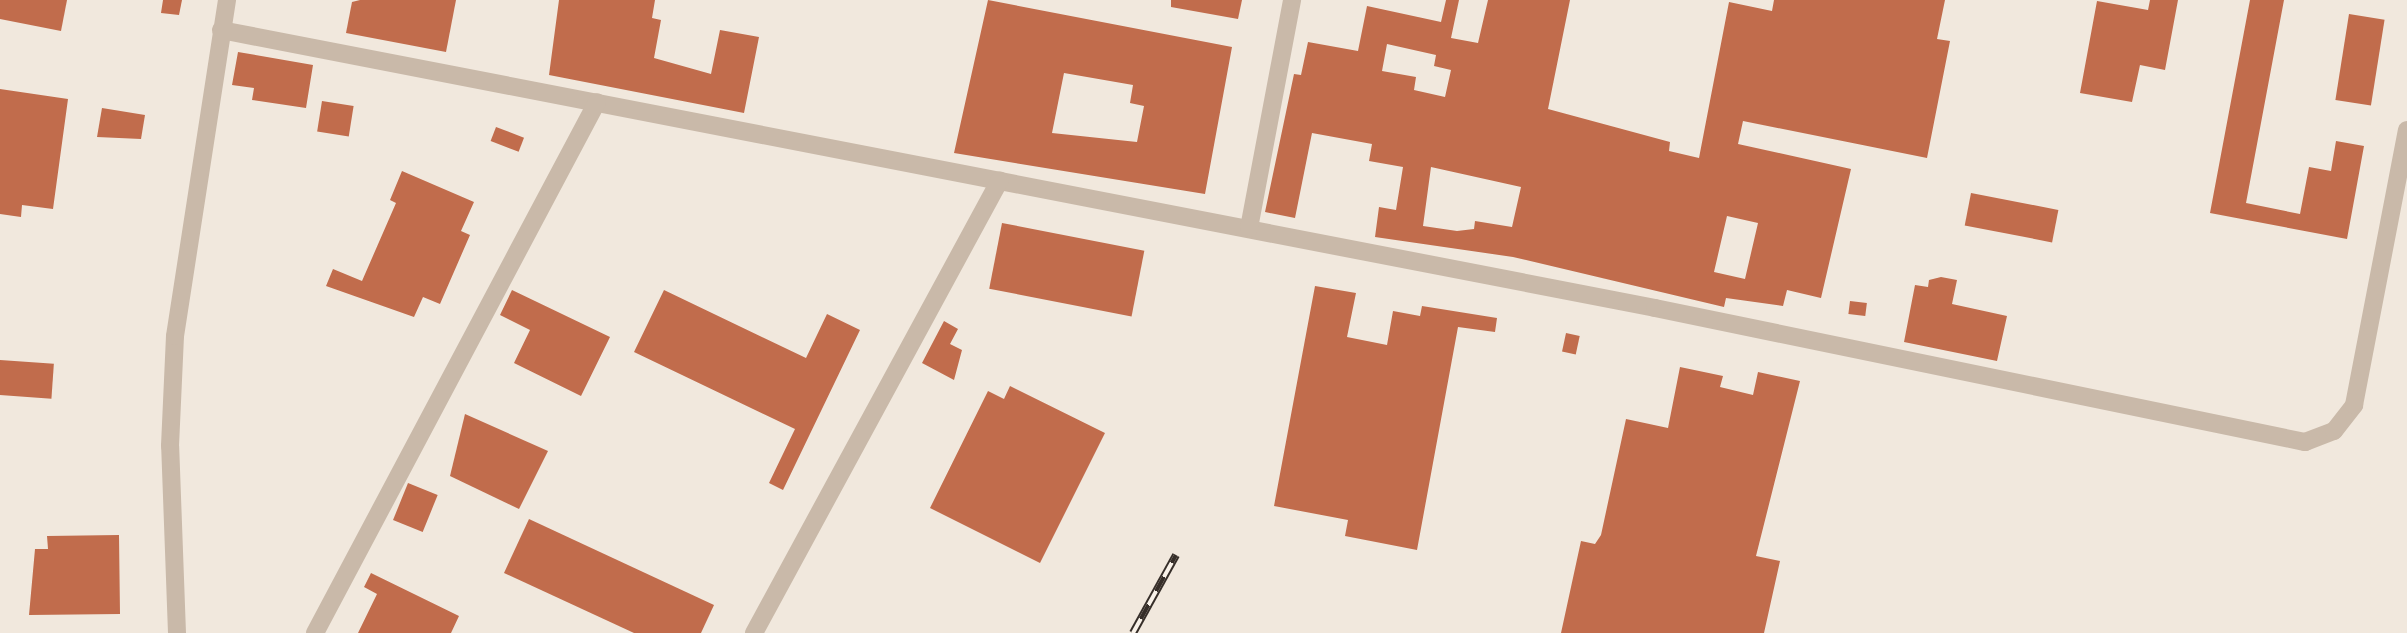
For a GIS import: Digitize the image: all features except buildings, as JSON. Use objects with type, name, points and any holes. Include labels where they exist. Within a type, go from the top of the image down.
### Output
[{"type":"street","points":[[177,633],[170,446],[175,336],[227,0]]},
{"type":"street","points":[[1249,228],[1292,0]]},
{"type":"street","points":[[221,30],[1249,228],[2305,442],[2334,431],[2354,405],[2407,130]]},
{"type":"street","points":[[315,633],[597,102]]},
{"type":"street","points":[[754,633],[1000,180]]},
{"type":"railway","points":[[1133,633],[1176,555]]}]
